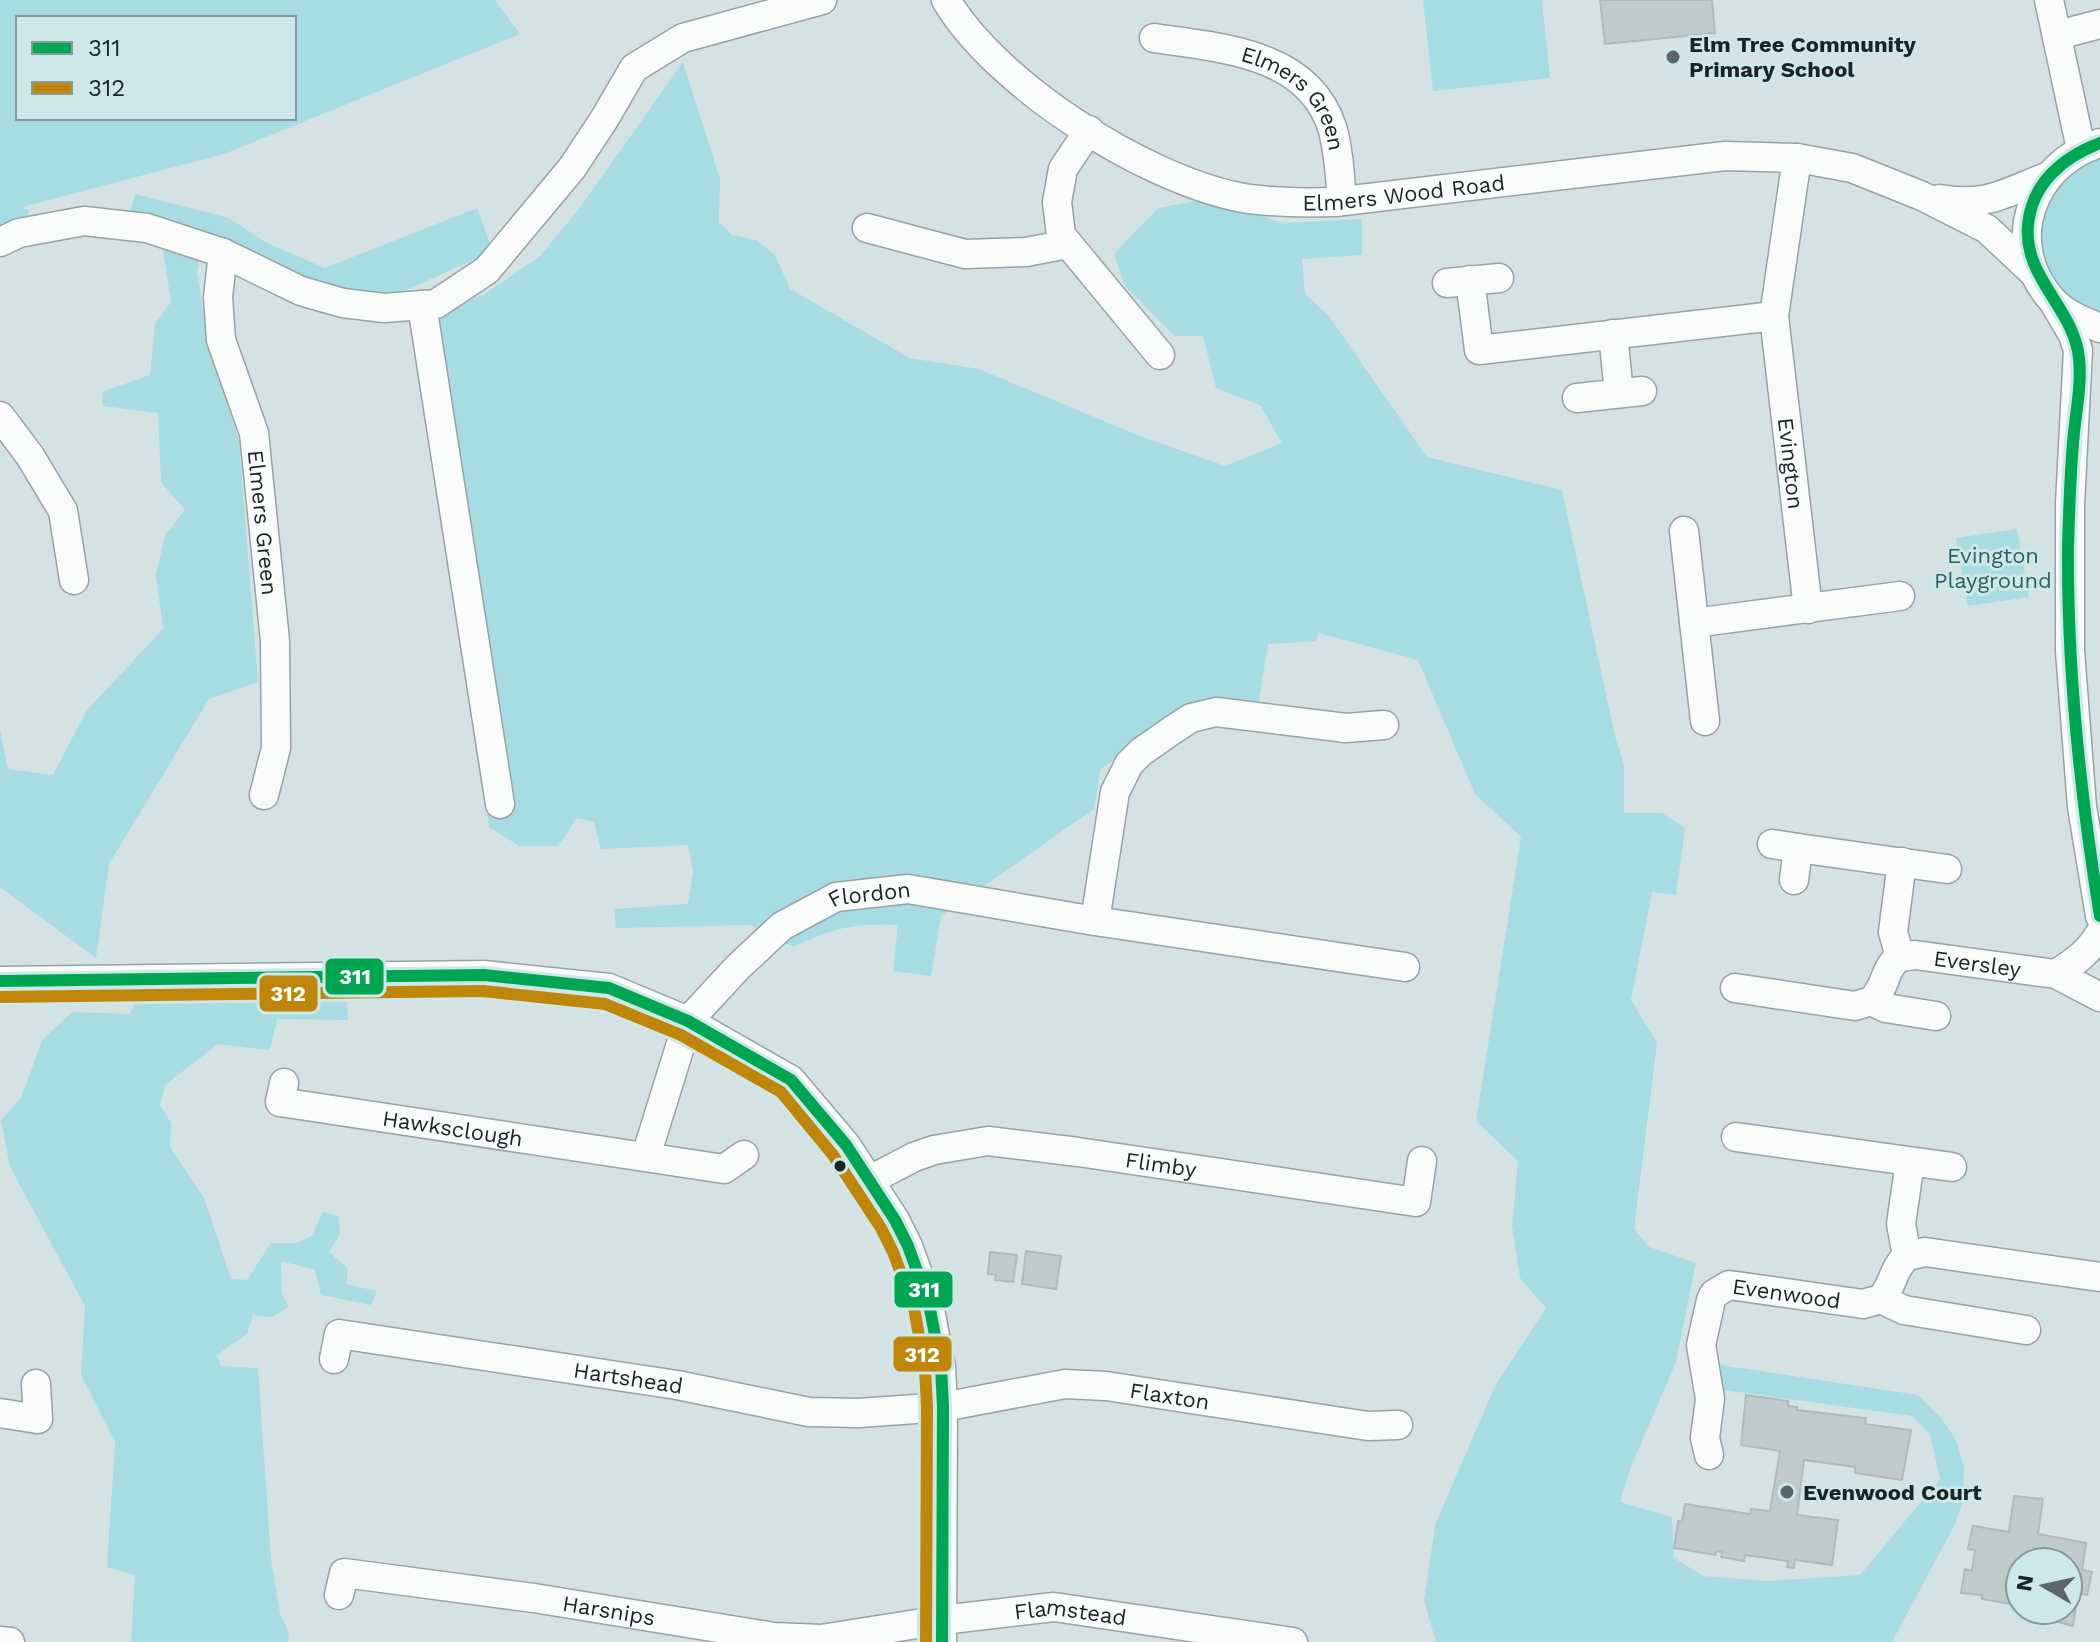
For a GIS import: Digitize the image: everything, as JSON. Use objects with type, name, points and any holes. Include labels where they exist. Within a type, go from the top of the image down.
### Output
[{"type":"street","points":[[0,242],[19,233],[84,221],[147,228],[223,253],[301,291],[343,303],[384,308],[436,304],[487,270],[572,168],[634,68],[683,38],[822,0]]},
{"type":"street","name":"Elmers Wood Road","points":[[946,0],[980,47],[1033,94],[1164,172],[1236,196],[1283,202],[1342,201],[1725,156],[1797,158],[1838,164],[1922,196],[1987,229],[2035,274]]},
{"type":"street","points":[[2049,0],[2091,146],[2062,161],[2046,177],[2034,199],[2028,224],[2028,249],[2035,274],[2069,327],[2078,350],[2068,547],[2070,651],[2080,794],[2100,916]]},
{"type":"street","points":[[2058,35],[2100,24]]},
{"type":"street","name":"Elmers Green","points":[[1154,38],[1190,56],[1233,51],[1272,62],[1306,86],[1331,126],[1338,152],[1342,201]]},
{"type":"street","points":[[1089,130],[1063,169],[1057,202],[1061,235],[1160,355]]},
{"type":"street","name":"Evington","points":[[1797,158],[1774,316],[1808,609]]},
{"type":"street","name":"Elmers Wood Road","points":[[1922,196],[1964,203],[1990,201],[2046,177]]},
{"type":"street","points":[[867,228],[965,254],[1026,252],[1068,244]]},
{"type":"street","name":"Elmers Green","points":[[223,253],[218,297],[221,340],[254,433],[275,641],[276,748],[264,795]]},
{"type":"street","points":[[1499,278],[1459,282],[1479,350],[1774,316]]},
{"type":"street","points":[[2053,301],[2077,319],[2100,328]]},
{"type":"street","points":[[422,305],[500,804]]},
{"type":"street","points":[[1577,398],[1630,392],[1613,334]]},
{"type":"street","points":[[0,416],[30,456],[63,511],[74,580]]},
{"type":"street","points":[[1684,531],[1705,721]]},
{"type":"street","points":[[1694,623],[1900,596]]},
{"type":"street","points":[[1095,921],[1115,792],[1129,764],[1174,729],[1191,718],[1216,712],[1346,728],[1384,725]]},
{"type":"street","points":[[1794,880],[1785,846],[1947,869]]},
{"type":"street","points":[[1735,988],[1855,1006],[1871,1001],[1881,990],[1889,966],[1900,957],[1893,932],[1902,862]]},
{"type":"street","name":"Flordon","points":[[688,1021],[738,967],[782,926],[836,897],[908,889],[1095,921],[1405,967]]},
{"type":"street","points":[[2056,974],[2077,961],[2100,933]]},
{"type":"street","name":"Eversley","points":[[1900,957],[1915,955],[2056,974],[2100,997]]},
{"type":"street","points":[[0,981],[484,975],[609,988],[688,1021],[791,1080],[846,1145],[908,1246],[936,1333],[943,1407],[942,1631]]},
{"type":"street","points":[[1871,1001],[1886,1008],[1936,1016]]},
{"type":"street","points":[[646,1156],[688,1021]]},
{"type":"street","name":"Hawksclough","points":[[284,1083],[280,1102],[724,1169],[744,1155]]},
{"type":"street","points":[[1736,1137],[1952,1167]]},
{"type":"street","name":"Flimby","points":[[870,1180],[934,1150],[988,1141],[1416,1202],[1422,1161]]},
{"type":"street","points":[[1907,1256],[1901,1224],[1910,1162]]},
{"type":"street","points":[[1881,1299],[1898,1264],[1907,1256],[1925,1252],[2095,1274]]},
{"type":"street","name":"Evenwood","points":[[1709,1455],[1705,1438],[1710,1399],[1701,1345],[1714,1294],[1721,1288],[1736,1284],[1863,1304],[1881,1299],[1904,1310],[2026,1330]]},
{"type":"street","name":"Hartshead","points":[[334,1359],[339,1334],[677,1385],[809,1412],[859,1413],[943,1407]]},
{"type":"street","points":[[0,1413],[38,1419],[36,1384]]},
{"type":"street","name":"Flaxton","points":[[943,1407],[1065,1384],[1106,1386],[1368,1426],[1398,1425]]},
{"type":"street","name":"Harsnips","points":[[339,1595],[344,1573],[505,1594],[774,1637],[821,1639],[942,1631]]},
{"type":"street","name":"Flamstead","points":[[942,1631],[1054,1607],[1293,1642]]},
{"type":"street","points":[[0,1641],[10,1642]]},
{"type":"green space","points":[[0,0],[495,0],[520,34],[224,154],[22,207],[29,210],[26,221],[0,235]]},
{"type":"green space","points":[[1423,0],[1542,0],[1550,78],[1433,91]]},
{"type":"green space","points":[[683,62],[720,179],[719,222],[732,235],[756,240],[775,255],[790,289],[910,358],[979,369],[1140,436],[1225,466],[1282,443],[1260,405],[1216,388],[1203,336],[1175,336],[1125,286],[1114,254],[1158,208],[1196,201],[1251,211],[1281,223],[1362,219],[1362,255],[1302,259],[1305,294],[1328,315],[1427,457],[1562,490],[1624,766],[1624,813],[1662,813],[1685,828],[1676,895],[1652,892],[1631,1000],[1657,1043],[1634,1229],[1649,1247],[1696,1263],[1676,1362],[1630,1469],[1620,1502],[1672,1517],[1674,1558],[1703,1576],[1767,1581],[1860,1575],[1940,1479],[1930,1434],[1912,1416],[1717,1389],[1721,1365],[1918,1395],[1941,1418],[1956,1440],[1964,1467],[1963,1501],[1954,1526],[1892,1642],[1436,1642],[1424,1601],[1435,1525],[1496,1384],[1546,1308],[1520,1278],[1512,1226],[1518,1161],[1476,1121],[1521,837],[1475,794],[1418,660],[1319,633],[1316,641],[1268,644],[1258,706],[1174,714],[1100,770],[1094,809],[941,916],[931,976],[893,971],[898,925],[844,928],[793,947],[750,925],[616,928],[614,909],[688,904],[693,872],[688,845],[601,849],[594,822],[577,818],[558,846],[519,846],[489,827],[430,317],[483,295],[539,257],[578,210]]},
{"type":"green space","points":[[2100,156],[2100,313],[2070,297],[2058,284],[2048,270],[2039,238],[2040,221],[2050,196],[2070,170]]},
{"type":"green space","points":[[135,194],[229,218],[265,242],[325,268],[477,208],[493,251],[404,291],[362,297],[203,243],[197,272],[211,353],[239,441],[258,682],[209,699],[109,864],[96,958],[0,887],[0,730],[8,769],[53,775],[87,710],[163,629],[156,575],[165,535],[185,510],[161,482],[158,413],[103,406],[102,392],[150,375],[155,324],[171,302],[162,243],[124,237]]},
{"type":"green space","name":"Evington Playground","points":[[2017,529],[2029,597],[1968,606],[1956,538]]},
{"type":"green space","points":[[346,984],[348,1020],[277,1019],[270,1050],[218,1044],[165,1085],[160,1105],[171,1123],[170,1147],[204,1198],[231,1279],[247,1280],[271,1243],[297,1243],[312,1236],[323,1212],[338,1216],[340,1234],[329,1252],[348,1269],[346,1284],[377,1291],[371,1305],[321,1295],[315,1270],[281,1261],[282,1293],[289,1307],[272,1317],[253,1315],[247,1334],[217,1355],[221,1366],[258,1368],[271,1559],[280,1614],[289,1633],[288,1642],[131,1642],[135,1575],[107,1567],[115,1442],[81,1375],[85,1306],[10,1167],[1,1120],[21,1098],[42,1040],[72,1012],[130,1014],[141,986]]},
{"type":"building","points":[[1600,0],[1712,0],[1715,33],[1605,44]]},
{"type":"building","points":[[1026,1251],[1061,1256],[1056,1289],[1022,1284]]},
{"type":"building","points":[[990,1252],[1017,1255],[1013,1282],[995,1280],[996,1275],[988,1274]]},
{"type":"building","name":"Evenwood Court","points":[[1746,1395],[1788,1401],[1788,1406],[1797,1407],[1797,1410],[1866,1418],[1865,1424],[1911,1430],[1902,1480],[1855,1473],[1855,1467],[1804,1460],[1797,1515],[1838,1520],[1832,1565],[1795,1560],[1794,1568],[1787,1567],[1788,1561],[1745,1555],[1744,1561],[1721,1557],[1722,1552],[1717,1551],[1715,1555],[1674,1548],[1678,1521],[1682,1522],[1685,1504],[1750,1514],[1751,1509],[1770,1511],[1780,1451],[1741,1445]]},
{"type":"building","points":[[2014,1496],[2043,1499],[2038,1534],[2086,1543],[2084,1556],[2084,1546],[2004,1546],[2004,1603],[1982,1599],[1982,1595],[1961,1593],[1965,1569],[1972,1571],[1975,1550],[1968,1549],[1973,1526],[2009,1532]]},
{"type":"building","points":[[2084,1570],[2092,1572],[2087,1595],[2084,1594]]},
{"type":"transit line","name":"311","points":[[2100,143],[2062,164],[2043,184],[2036,196],[2028,225],[2033,261],[2068,324],[2079,358],[2072,456],[2068,593],[2072,686],[2081,778],[2100,916]]},
{"type":"transit line","name":"311","points":[[0,981],[484,975],[609,988],[688,1021],[791,1080],[846,1145],[895,1220],[929,1304],[941,1367],[943,1407],[942,1642]]},
{"type":"transit line","name":"312","points":[[0,997],[483,991],[605,1004],[681,1035],[781,1092],[833,1155],[881,1228],[914,1308],[925,1369],[927,1407],[926,1642]]},
{"type":"place","name":"Elm Tree Community Primary School","points":[[1673,57]]},
{"type":"place","name":"Evenwood Court","points":[[1787,1492]]}]
